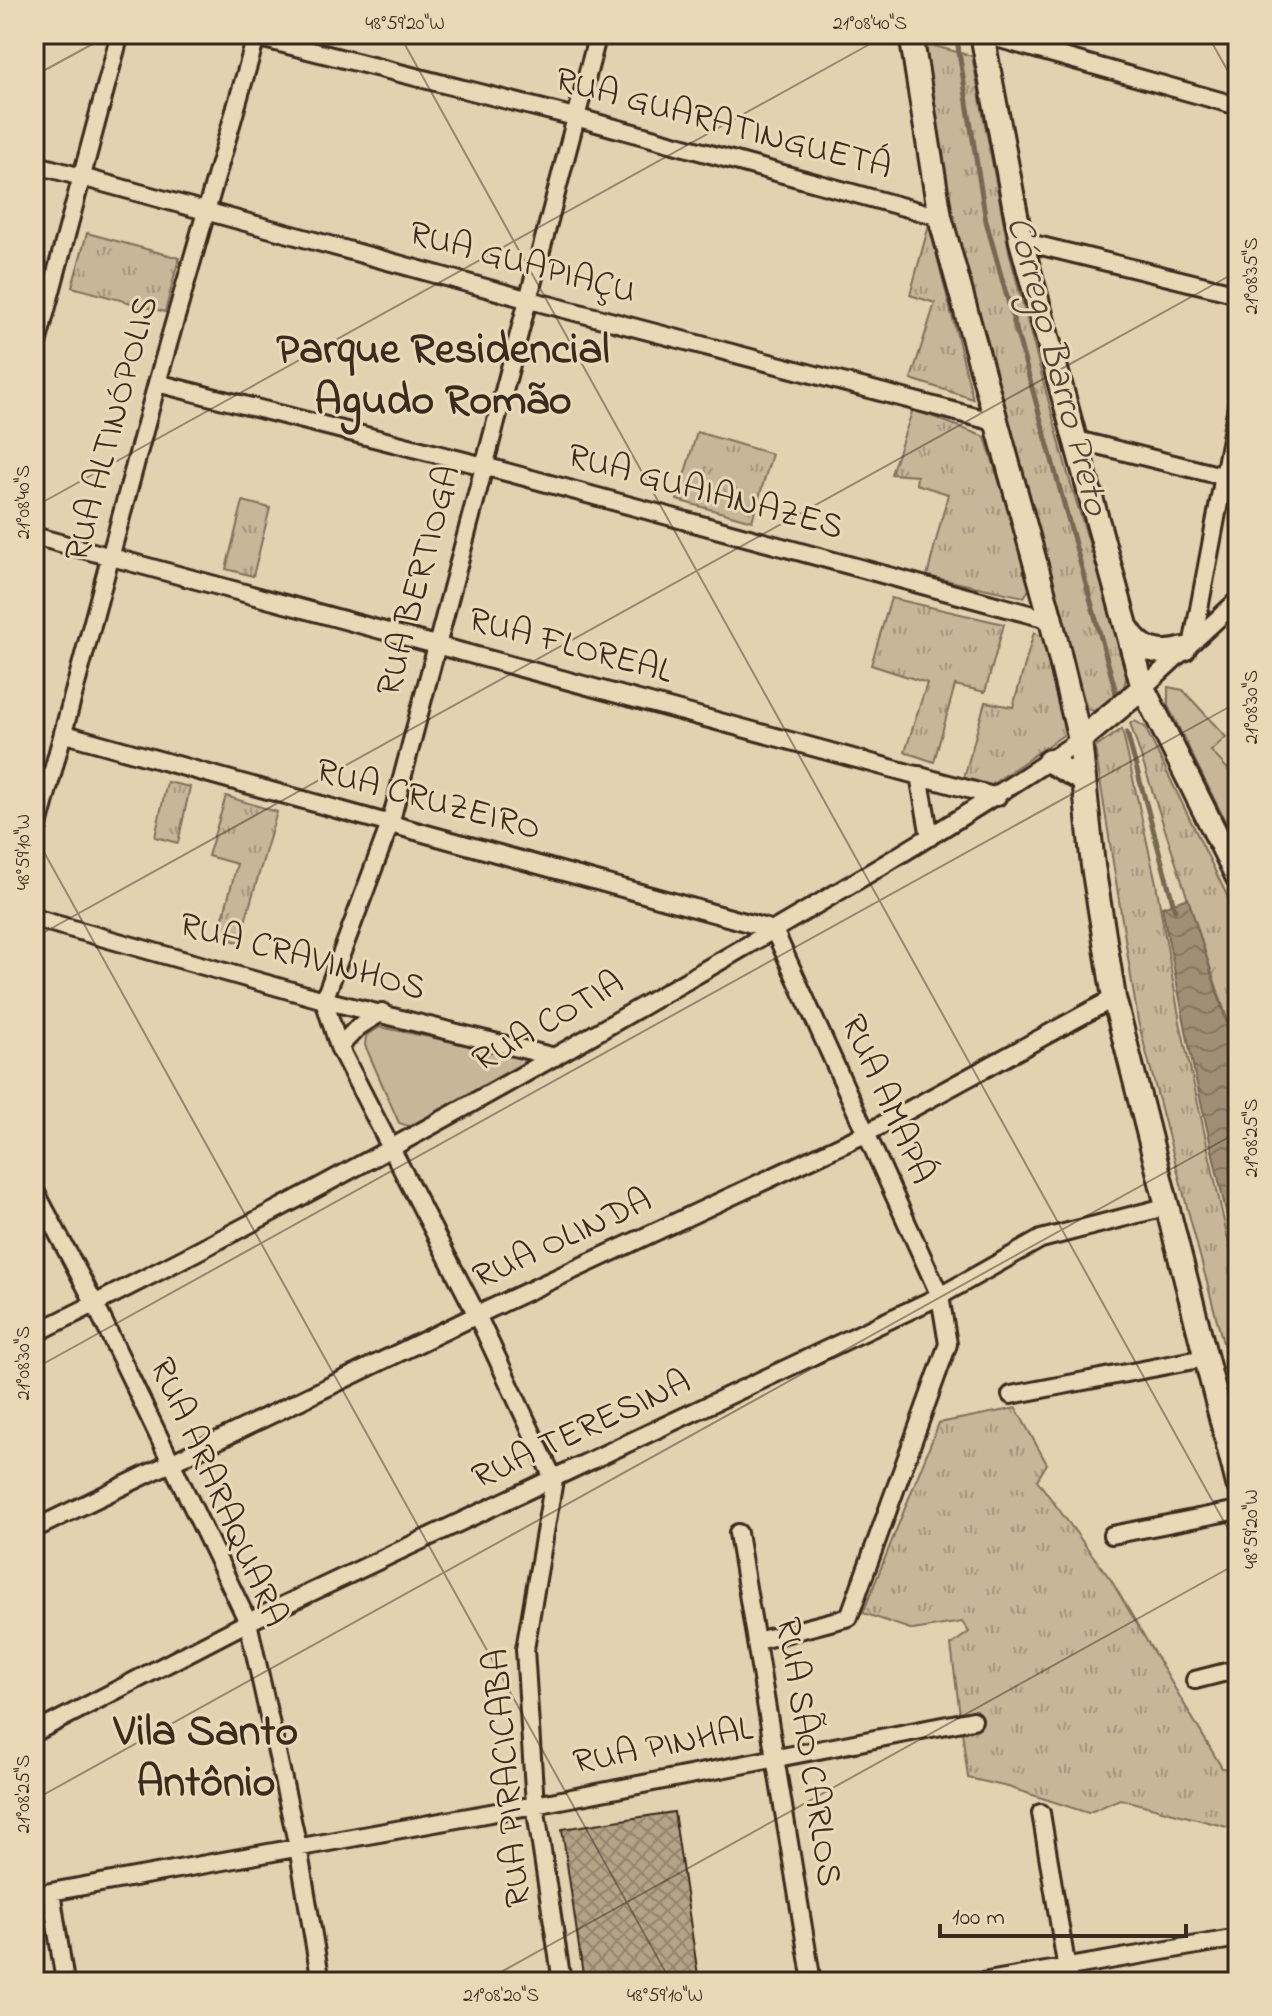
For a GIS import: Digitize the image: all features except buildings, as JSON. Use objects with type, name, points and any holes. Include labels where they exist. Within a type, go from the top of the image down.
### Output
[{"type":"main road","points":[[911,34],[940,217],[1051,620],[1080,740],[1114,998],[1238,1484]]},
{"type":"main road","points":[[982,34],[1021,241],[1143,688],[1238,878]]},
{"type":"main road","points":[[1127,628],[1145,648],[1157,652],[1188,645]]},
{"type":"main road","points":[[1080,740],[1143,688]]},
{"type":"main road","points":[[1049,761],[1084,781]]},
{"type":"street","points":[[34,355],[120,34]]},
{"type":"street","name":"RUA BERTIOGA","points":[[324,1000],[390,824],[435,643],[598,34]]},
{"type":"street","points":[[982,34],[1238,106]]},
{"type":"street","name":"RUA GUARATINGUETÁ","points":[[256,36],[575,117],[940,217]]},
{"type":"street","name":"RUA ALTINÓPOLIS","points":[[34,841],[157,383],[256,36]]},
{"type":"street","name":"RUA GUAPIAÇU","points":[[34,164],[526,299],[995,422]]},
{"type":"street","points":[[1021,241],[1238,294]]},
{"type":"street","name":"RUA GUAIANAZES","points":[[157,383],[484,466],[1051,620]]},
{"type":"street","points":[[1188,645],[1230,478],[1238,401]]},
{"type":"street","points":[[1073,439],[1230,478]]},
{"type":"street","name":"RUA FLOREAL","points":[[34,536],[997,797]]},
{"type":"street","points":[[1143,688],[1238,600]]},
{"type":"street","name":"RUA CRUZEIRO","points":[[65,734],[774,930]]},
{"type":"street","name":"RUA COTIA","points":[[34,1334],[391,1151],[930,837],[997,797],[1080,740]]},
{"type":"street","points":[[919,775],[930,837]]},
{"type":"street","name":"RUA CRAVINHOS","points":[[34,918],[324,1000],[555,1057]]},
{"type":"street","name":"RUA AMAPÁ","points":[[757,1641],[849,1617],[948,1344],[940,1296],[774,930]]},
{"type":"street","name":"RUA OLINDA","points":[[34,1529],[477,1315],[865,1134],[1114,998]]},
{"type":"street","points":[[324,1000],[339,1047],[477,1315],[554,1480]]},
{"type":"street","points":[[339,1047],[358,1027],[382,1012]]},
{"type":"street","name":"RUA ARARAQUARA","points":[[34,1189],[95,1304],[248,1622],[298,1847],[321,1982]]},
{"type":"street","name":"RUA TERESINA","points":[[34,1733],[248,1622],[940,1296],[1041,1239],[1165,1207]]},
{"type":"street","points":[[1011,1395],[1205,1358]]},
{"type":"street","name":"RUA PIRACICABA","points":[[554,1480],[525,1649],[535,1805],[562,1982]]},
{"type":"street","points":[[1112,1535],[1238,1510]]},
{"type":"street","name":"RUA SÃO CARLOS","points":[[738,1533],[812,1982]]},
{"type":"street","points":[[1195,1680],[1238,1669]]},
{"type":"street","name":"RUA PINHAL","points":[[34,1895],[535,1805],[973,1720]]},
{"type":"street","points":[[1041,1813],[1067,1975]]},
{"type":"street","points":[[51,1892],[65,1982]]},
{"type":"street","points":[[982,1982],[1067,1975],[1238,1938]]},
{"type":"shaded area","points":[[1238,730],[1238,777],[1214,751]]},
{"type":"green space","points":[[927,44],[972,56],[1010,256],[1069,478],[1125,659],[1125,684],[1101,713],[1087,709],[997,406],[942,179],[921,50]]},
{"type":"green space","points":[[929,225],[973,399],[911,379],[935,303],[910,295]]},
{"type":"green space","points":[[87,233],[179,258],[165,312],[72,287]]},
{"type":"green space","points":[[913,409],[985,437],[1032,585],[1024,597],[927,576],[948,494],[916,484],[917,476],[891,474]]},
{"type":"green space","points":[[697,432],[772,454],[752,521],[677,500]]},
{"type":"green space","points":[[243,501],[270,508],[253,576],[226,569]]},
{"type":"green space","points":[[891,598],[1004,624],[985,692],[955,685],[934,762],[905,752],[927,683],[871,665]]},
{"type":"green space","points":[[1034,632],[1046,640],[1069,731],[991,785],[964,778],[985,702],[1013,707]]},
{"type":"green space","points":[[1168,687],[1183,690],[1226,737],[1211,751],[1238,780],[1238,847],[1168,706]]},
{"type":"green space","points":[[1135,721],[1145,727],[1238,918],[1238,1052],[1130,723]]},
{"type":"green space","points":[[1122,729],[1156,883],[1180,1022],[1238,1285],[1238,1400],[1138,1021],[1095,748]]},
{"type":"green space","points":[[167,782],[190,787],[178,843],[155,837]]},
{"type":"green space","points":[[226,796],[277,812],[239,942],[218,937],[237,864],[208,856]]},
{"type":"green space","points":[[380,1027],[518,1055],[524,1061],[521,1069],[418,1129],[399,1123],[365,1045],[366,1036]]},
{"type":"green space","points":[[1016,1408],[1047,1464],[1037,1480],[1111,1580],[1222,1768],[1238,1770],[1238,1830],[1120,1799],[1088,1813],[1008,1787],[968,1778],[951,1645],[969,1632],[962,1622],[913,1630],[863,1613],[939,1423]]},
{"type":"water","points":[[1188,898],[1238,1059],[1238,1265],[1194,1071],[1162,907]]},
{"type":"waterway","name":"Córrego Barro Preto","points":[[958,46],[986,221],[1117,696]]},
{"type":"waterway","name":"Córrego Barro Preto","points":[[1127,733],[1175,910]]},
{"type":"district","name":"Parque Residencial Agudo Romão","points":[[443,376]]},
{"type":"district","name":"Vila Santo Antônio","points":[[206,1758]]}]
